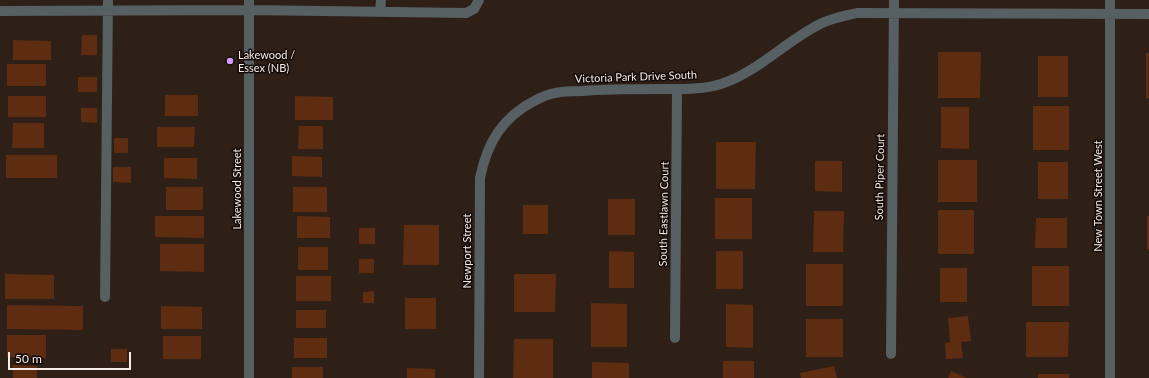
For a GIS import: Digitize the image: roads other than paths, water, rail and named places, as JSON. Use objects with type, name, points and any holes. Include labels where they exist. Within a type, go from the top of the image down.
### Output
[{"type":"street","points":[[105,297],[108,0]]},
{"type":"street","points":[[380,0],[380,12]]},
{"type":"street","points":[[0,11],[108,10],[249,5],[380,12],[466,13],[474,9],[479,0]]},
{"type":"street","name":"South Piper Court","points":[[891,354],[894,0]]},
{"type":"street","name":"New Town Street West","points":[[1110,0],[1110,378]]},
{"type":"street","name":"Lakewood Street","points":[[249,5],[249,378]]},
{"type":"street","name":"Victoria Park Drive South","points":[[500,128],[508,119],[526,105],[546,95],[556,92],[610,89],[677,90],[709,87],[735,78],[818,25],[833,18],[857,13],[1149,14]]},
{"type":"street","name":"South Eastlawn Court","points":[[675,338],[677,90]]},
{"type":"street","name":"Newport Street","points":[[479,378],[480,178],[483,161],[492,140],[500,128]]},
{"type":"place","name":"Lakewood / Essex (NB)","points":[[230,61]]}]
